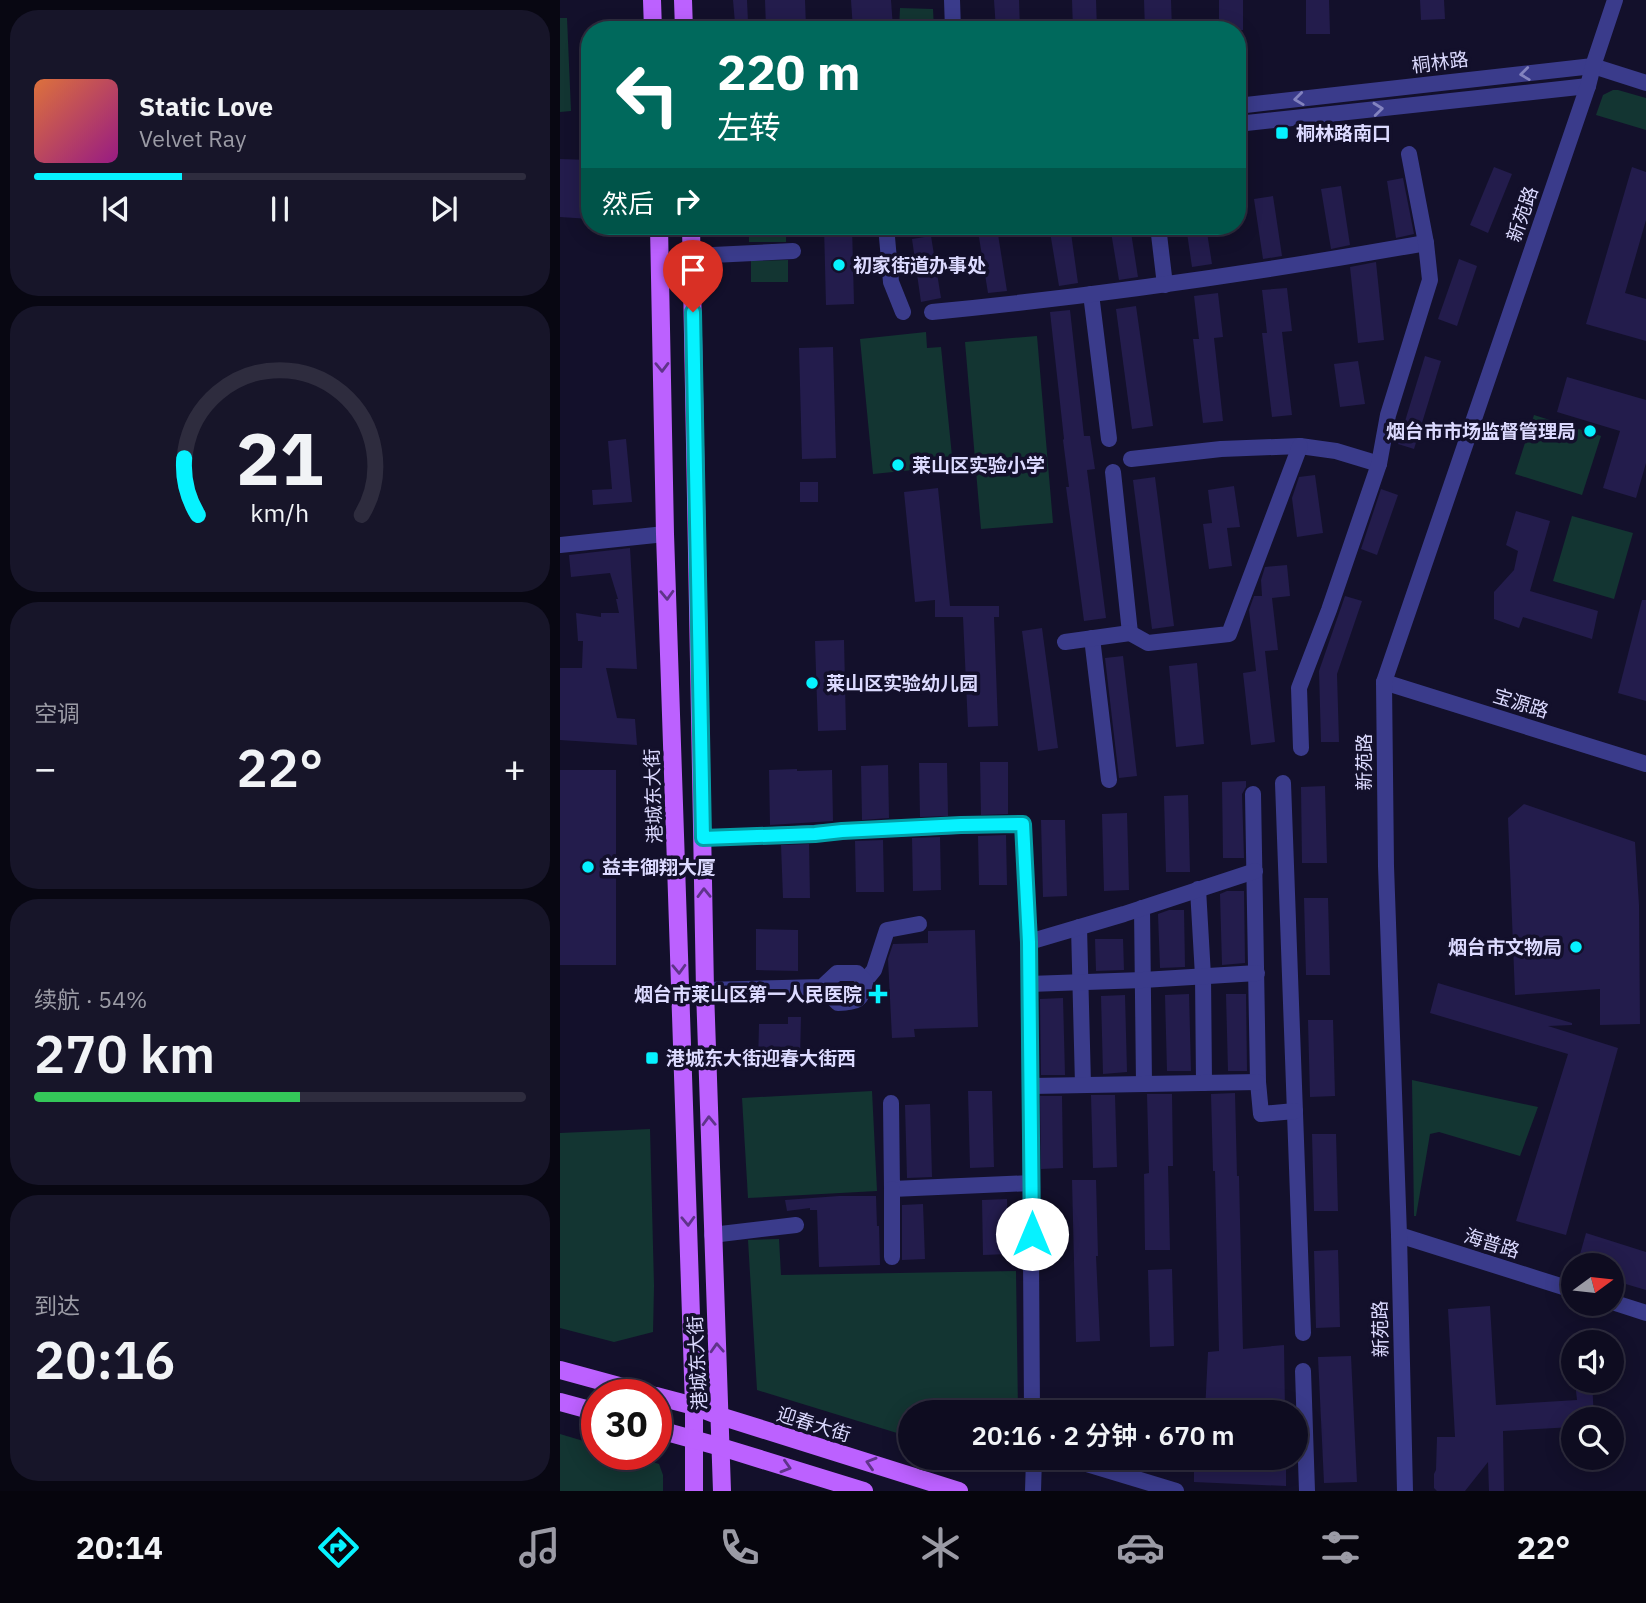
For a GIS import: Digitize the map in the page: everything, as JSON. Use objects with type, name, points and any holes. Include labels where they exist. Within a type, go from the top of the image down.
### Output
[{"type":"main road","points":[[652,0],[653,21]]},
{"type":"main road","points":[[683,0],[684,21]]},
{"type":"main road","name":"港城东大街","points":[[659,235],[665,534],[694,1406],[694,1491]]},
{"type":"main road","name":"港城东大街","points":[[691,235],[705,990],[722,1491]]},
{"type":"main road","name":"迎春大街","points":[[560,1370],[594,1379]]},
{"type":"main road","name":"迎春大街","points":[[672,1400],[959,1491]]},
{"type":"main road","points":[[560,1402],[581,1408]]},
{"type":"main road","points":[[672,1434],[864,1491]]},
{"type":"street","points":[[953,0],[953,21]]},
{"type":"street","name":"新苑路","points":[[1405,1491],[1386,866],[1384,682],[1615,0]]},
{"type":"street","name":"桐林路","points":[[1246,105],[1592,66],[1646,83]]},
{"type":"street","name":"桐林路","points":[[1246,123],[1588,86]]},
{"type":"street","points":[[1301,748],[1299,688],[1379,464],[1388,415],[1430,280],[1426,243],[1409,154]]},
{"type":"street","points":[[887,235],[891,282],[902,312]]},
{"type":"street","points":[[1159,235],[1165,285]]},
{"type":"street","points":[[932,312],[1165,285],[1426,243]]},
{"type":"street","points":[[692,256],[793,251]]},
{"type":"street","points":[[1091,294],[1108,439]]},
{"type":"street","points":[[1131,459],[1221,449],[1300,446],[1336,451],[1379,464]]},
{"type":"street","points":[[1065,642],[1130,633],[1148,643],[1229,634],[1300,446]]},
{"type":"street","points":[[1113,472],[1130,633]]},
{"type":"street","points":[[560,545],[665,534]]},
{"type":"street","points":[[1093,638],[1109,780]]},
{"type":"street","name":"宝源路","points":[[1384,682],[1646,764]]},
{"type":"street","points":[[1283,783],[1303,1333]]},
{"type":"street","points":[[1253,794],[1258,1082],[1261,1114],[1295,1111]]},
{"type":"street","points":[[703,838],[1023,824],[1029,942],[1032,1400]]},
{"type":"street","points":[[1029,942],[1255,870]]},
{"type":"street","points":[[1198,889],[1203,976],[1203,1083]]},
{"type":"street","points":[[1142,908],[1144,1084]]},
{"type":"street","points":[[822,987],[838,1003],[858,1000],[863,994],[865,981],[874,970],[887,930],[919,924]]},
{"type":"street","points":[[1080,927],[1083,1085]]},
{"type":"street","points":[[705,990],[822,987],[837,973],[857,973],[865,981]]},
{"type":"street","points":[[1029,984],[1257,973]]},
{"type":"street","points":[[1031,1086],[1258,1082]]},
{"type":"street","points":[[891,1103],[892,1256]]},
{"type":"street","points":[[892,1189],[1031,1183]]},
{"type":"street","points":[[712,1235],[796,1225]]},
{"type":"street","name":"海普路","points":[[1399,1236],[1561,1286]]},
{"type":"street","points":[[1624,1306],[1646,1313]]},
{"type":"street","points":[[1303,1371],[1307,1491]]},
{"type":"street","points":[[1033,1491],[1034,1470]]},
{"type":"street","points":[[1107,1470],[1176,1491]]},
{"type":"green space","points":[[900,8],[933,9],[934,21],[899,21]]},
{"type":"green space","points":[[560,18],[567,18],[571,111],[560,112]]},
{"type":"green space","points":[[1613,90],[1646,98],[1646,130],[1596,115],[1603,95]]},
{"type":"green space","points":[[749,235],[786,235],[786,242],[749,242]]},
{"type":"green space","points":[[788,260],[788,282],[751,282],[751,261]]},
{"type":"green space","points":[[926,332],[927,348],[941,347],[953,466],[873,474],[860,339]]},
{"type":"green space","points":[[1037,336],[1053,523],[981,529],[965,342]]},
{"type":"green space","points":[[1534,415],[1601,436],[1582,495],[1515,474]]},
{"type":"green space","points":[[1572,516],[1633,533],[1614,599],[1553,581]]},
{"type":"green space","points":[[1412,1080],[1538,1107],[1520,1156],[1439,1132],[1430,1134],[1416,1216],[1414,1216]]},
{"type":"green space","points":[[872,1091],[877,1191],[748,1198],[742,1098]]},
{"type":"green space","points":[[650,1129],[653,1332],[614,1342],[560,1328],[560,1133]]},
{"type":"green space","points":[[779,1239],[781,1275],[1016,1271],[1018,1400],[898,1400],[898,1433],[757,1390],[748,1240]]},
{"type":"green space","points":[[560,1434],[581,1440],[581,1470],[661,1470],[663,1475],[663,1491],[560,1491]]},
{"type":"building","points":[[733,0],[747,0],[748,21],[735,21]]},
{"type":"building","points":[[765,0],[805,0],[806,21],[766,21]]},
{"type":"building","points":[[851,0],[891,0],[892,21],[852,21]]},
{"type":"building","points":[[994,0],[1019,0],[1020,21],[995,21]]},
{"type":"building","points":[[1072,0],[1096,0],[1097,21],[1073,21]]},
{"type":"building","points":[[1144,0],[1171,0],[1172,21],[1145,21]]},
{"type":"building","points":[[1219,0],[1243,0],[1243,21],[1219,21]]},
{"type":"building","points":[[1306,0],[1329,0],[1330,34],[1306,34]]},
{"type":"building","points":[[1420,0],[1444,0],[1445,19],[1421,20]]},
{"type":"building","points":[[560,159],[581,160],[581,218],[560,217]]},
{"type":"building","points":[[1494,167],[1512,174],[1488,233],[1470,225]]},
{"type":"building","points":[[1632,167],[1646,172],[1646,220],[1625,293],[1646,299],[1646,341],[1586,324]]},
{"type":"building","points":[[1403,178],[1414,234],[1396,238],[1387,181]]},
{"type":"building","points":[[1341,186],[1350,245],[1331,249],[1321,189]]},
{"type":"building","points":[[1273,196],[1282,256],[1263,259],[1254,199]]},
{"type":"building","name":"初家街道办事处","points":[[824,235],[852,235],[854,304],[826,305]]},
{"type":"building","points":[[979,235],[998,235],[1007,291],[988,293]]},
{"type":"building","points":[[1050,235],[1071,235],[1078,283],[1059,286]]},
{"type":"building","points":[[1112,235],[1131,235],[1138,277],[1119,280]]},
{"type":"building","points":[[1187,235],[1207,235],[1212,264],[1192,267]]},
{"type":"building","points":[[931,236],[941,298],[921,302],[912,239]]},
{"type":"building","points":[[1459,259],[1477,266],[1457,326],[1438,319]]},
{"type":"building","points":[[1376,262],[1384,340],[1358,343],[1350,267]]},
{"type":"building","points":[[1287,288],[1292,331],[1282,332],[1292,415],[1272,417],[1262,333],[1267,333],[1262,290]]},
{"type":"building","points":[[1218,293],[1223,337],[1214,338],[1223,421],[1203,423],[1193,339],[1199,339],[1194,296]]},
{"type":"building","points":[[1136,306],[1153,426],[1132,429],[1116,309]]},
{"type":"building","points":[[1070,310],[1084,436],[1090,436],[1095,469],[1087,470],[1106,618],[1084,621],[1066,487],[1069,487],[1050,312]]},
{"type":"building","points":[[833,347],[836,458],[802,459],[799,348]]},
{"type":"building","points":[[1425,356],[1441,361],[1414,449],[1398,444]]},
{"type":"building","points":[[1358,361],[1365,404],[1340,407],[1334,364]]},
{"type":"building","points":[[1567,377],[1646,400],[1646,463],[1636,498],[1603,488],[1620,431],[1557,412]]},
{"type":"building","points":[[626,439],[632,502],[593,505],[592,490],[612,489],[608,441]]},
{"type":"building","points":[[1315,475],[1323,533],[1297,537],[1292,498],[1299,477]]},
{"type":"building","points":[[1155,477],[1174,626],[1152,629],[1133,480]]},
{"type":"building","points":[[800,482],[818,482],[818,502],[800,502]]},
{"type":"building","points":[[1234,486],[1240,527],[1227,528],[1232,566],[1209,569],[1203,524],[1212,523],[1208,490]]},
{"type":"building","points":[[938,488],[950,606],[999,606],[999,617],[994,617],[998,726],[968,727],[963,617],[935,617],[935,600],[915,602],[904,492]]},
{"type":"building","points":[[1381,489],[1398,495],[1377,555],[1361,549]]},
{"type":"building","points":[[1516,511],[1550,521],[1530,591],[1598,611],[1592,639],[1523,617],[1519,628],[1494,619],[1494,592],[1514,570],[1518,551],[1506,545]]},
{"type":"building","points":[[630,548],[637,669],[606,668],[617,718],[635,719],[637,745],[560,740],[560,668],[582,668],[583,641],[578,641],[576,613],[601,617],[601,613],[619,613],[610,573],[571,577],[569,555]]},
{"type":"building","points":[[1287,565],[1290,596],[1272,598],[1278,650],[1265,651],[1275,742],[1251,745],[1243,673],[1256,671],[1249,610],[1254,596],[1262,596],[1261,580],[1265,567]]},
{"type":"building","points":[[1345,596],[1362,601],[1337,674],[1339,742],[1321,742],[1319,671]]},
{"type":"building","points":[[1642,600],[1646,600],[1646,701],[1618,693]]},
{"type":"building","points":[[1042,628],[1058,748],[1038,751],[1022,631]]},
{"type":"building","points":[[844,640],[846,730],[818,731],[815,641]]},
{"type":"building","points":[[1123,656],[1137,776],[1119,778],[1105,658]]},
{"type":"building","points":[[1197,663],[1204,744],[1176,747],[1169,666]]},
{"type":"building","points":[[980,762],[1008,762],[1008,814],[981,815]]},
{"type":"building","points":[[919,763],[947,763],[948,816],[920,817]]},
{"type":"building","points":[[888,765],[889,818],[862,820],[861,766]]},
{"type":"building","name":"益丰御翔大厦","points":[[560,770],[616,770],[616,965],[560,965]]},
{"type":"building","points":[[769,770],[832,770],[833,821],[770,825]]},
{"type":"building","points":[[1246,781],[1242,794],[1244,858],[1223,858],[1222,782]]},
{"type":"building","points":[[1325,786],[1327,863],[1302,863],[1301,787]]},
{"type":"building","points":[[1188,795],[1190,872],[1166,872],[1164,796]]},
{"type":"building","name":"烟台市文物局","points":[[1524,804],[1635,842],[1639,905],[1640,1024],[1600,1025],[1600,989],[1515,995],[1508,818]]},
{"type":"building","points":[[1127,813],[1129,890],[1104,891],[1102,814]]},
{"type":"building","points":[[1041,820],[1065,820],[1067,896],[1043,897]]},
{"type":"building","points":[[1006,835],[1007,885],[979,885],[978,836]]},
{"type":"building","points":[[940,837],[941,890],[913,891],[912,838]]},
{"type":"building","points":[[883,840],[884,892],[856,892],[855,841]]},
{"type":"building","points":[[809,844],[810,898],[783,898],[781,845]]},
{"type":"building","points":[[1227,891],[1244,891],[1245,963],[1222,965],[1220,894]]},
{"type":"building","points":[[1304,898],[1328,898],[1330,975],[1306,975]]},
{"type":"building","points":[[1169,910],[1184,910],[1185,967],[1160,968],[1158,914]]},
{"type":"building","points":[[756,929],[798,930],[798,971],[756,970]]},
{"type":"building","points":[[975,930],[978,1027],[914,1029],[915,1037],[892,1038],[888,959],[893,944],[928,943],[928,931]]},
{"type":"building","points":[[1095,939],[1123,939],[1124,970],[1096,971]]},
{"type":"building","points":[[1438,983],[1572,1023],[1548,1026],[1618,1048],[1566,1235],[1516,1221],[1568,1054],[1430,1013]]},
{"type":"building","points":[[1189,994],[1191,1071],[1167,1071],[1165,995]]},
{"type":"building","points":[[1226,994],[1246,994],[1247,1071],[1228,1071]]},
{"type":"building","points":[[1125,995],[1127,1072],[1103,1074],[1101,996]]},
{"type":"building","points":[[1063,998],[1065,1075],[1041,1075],[1040,999]]},
{"type":"building","points":[[788,1017],[801,1017],[800,1058],[771,1058],[771,1065],[758,1065],[759,1024],[788,1024]]},
{"type":"building","points":[[1308,1020],[1333,1020],[1335,1096],[1310,1097]]},
{"type":"building","points":[[968,1091],[992,1091],[994,1167],[970,1168]]},
{"type":"building","points":[[1235,1093],[1243,1349],[1284,1345],[1285,1400],[1206,1400],[1208,1352],[1219,1351],[1211,1094]]},
{"type":"building","points":[[1147,1094],[1172,1094],[1173,1166],[1168,1166],[1170,1250],[1145,1250],[1144,1174],[1149,1173]]},
{"type":"building","points":[[1091,1095],[1115,1095],[1117,1167],[1093,1168]]},
{"type":"building","points":[[1040,1096],[1062,1096],[1063,1168],[1041,1169]]},
{"type":"building","points":[[930,1104],[932,1177],[907,1178],[905,1105]]},
{"type":"building","points":[[1312,1134],[1336,1134],[1338,1211],[1314,1211]]},
{"type":"building","points":[[1072,1180],[1096,1180],[1100,1341],[1076,1342]]},
{"type":"building","points":[[876,1196],[880,1265],[819,1267],[817,1210],[810,1208],[787,1211],[785,1200]]},
{"type":"building","points":[[1007,1199],[1009,1254],[983,1255],[982,1200]]},
{"type":"building","points":[[923,1204],[925,1259],[902,1260],[902,1205]]},
{"type":"building","points":[[1586,1233],[1646,1252],[1646,1290],[1624,1284],[1624,1253],[1580,1253]]},
{"type":"building","points":[[1338,1250],[1340,1327],[1316,1328],[1314,1251]]},
{"type":"building","points":[[1172,1269],[1174,1346],[1150,1347],[1148,1270]]},
{"type":"building","points":[[1490,1306],[1496,1405],[1577,1400],[1576,1393],[1593,1393],[1593,1407],[1561,1407],[1561,1428],[1503,1431],[1504,1491],[1489,1491],[1488,1462],[1465,1491],[1437,1491],[1434,1488],[1437,1437],[1455,1437],[1448,1309]]},
{"type":"building","points":[[1351,1356],[1357,1482],[1324,1483],[1318,1357]]},
{"type":"building","points":[[1194,1470],[1286,1470],[1286,1486],[1194,1482]]},
{"type":"place","name":"桐林路南口","points":[[1282,133]]},
{"type":"place","name":"初家街道办事处","points":[[839,265]]},
{"type":"place","name":"烟台市市场监督管理局","points":[[1590,431]]},
{"type":"place","name":"莱山区实验小学","points":[[898,465]]},
{"type":"place","name":"莱山区实验幼儿园","points":[[812,683]]},
{"type":"place","name":"益丰御翔大厦","points":[[588,867]]},
{"type":"place","name":"烟台市文物局","points":[[1576,947]]},
{"type":"place","name":"烟台市莱山区第一人民医院","points":[[878,994]]},
{"type":"place","name":"港城东大街迎春大街西","points":[[652,1058]]},
{"type":"route","points":[[693,312],[703,838],[1023,824],[1029,942],[1032,1234]]}]
